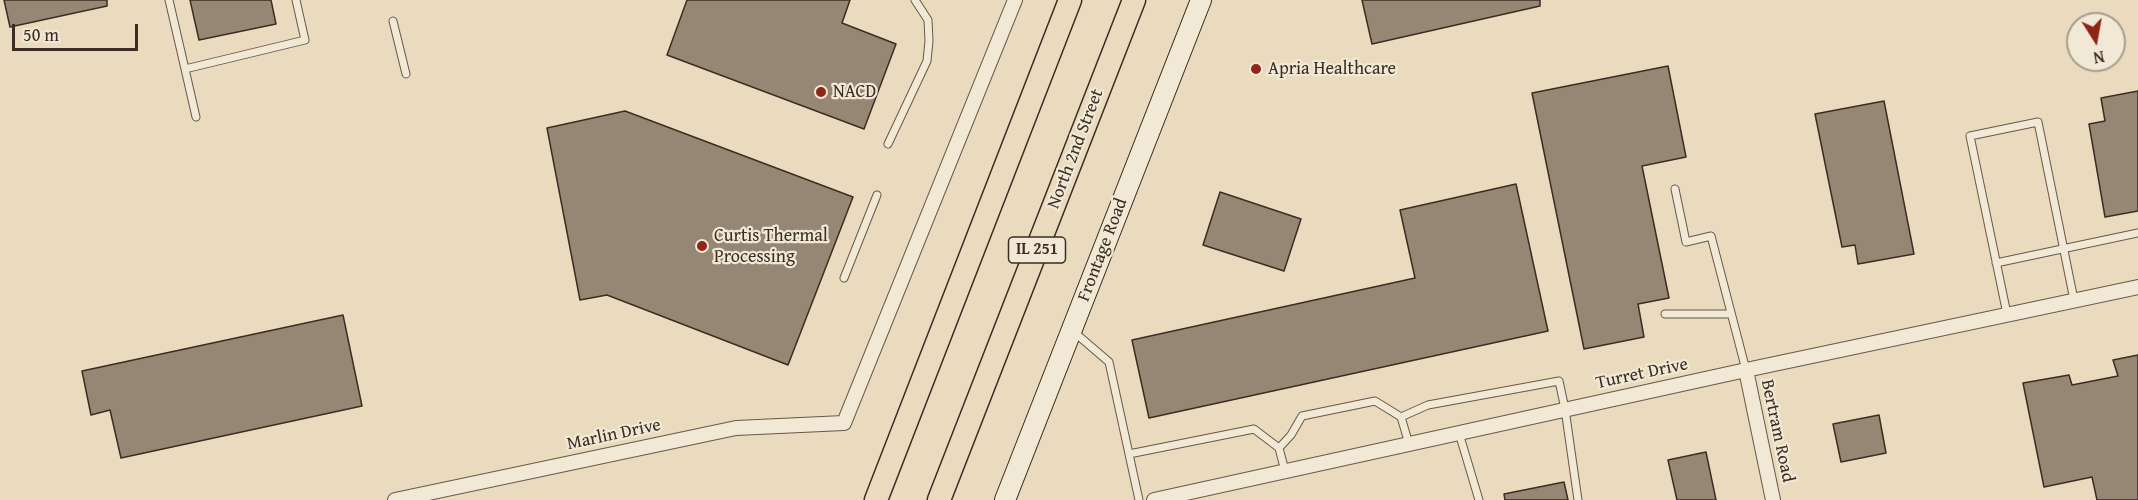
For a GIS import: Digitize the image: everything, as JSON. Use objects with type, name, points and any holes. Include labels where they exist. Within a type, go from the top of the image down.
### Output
[{"type":"main road","points":[[876,500],[1070,0]]},
{"type":"main road","name":"North 2nd Street","points":[[939,500],[1134,0]]},
{"type":"street","name":"Marlin Drive","points":[[394,500],[736,428],[844,423],[1015,0]]},
{"type":"street","name":"Frontage Road","points":[[1005,500],[1201,0]]},
{"type":"street","name":"Turret Drive","points":[[1154,500],[1565,409],[2138,287]]},
{"type":"street","name":"Bertram Road","points":[[1746,370],[1773,500]]},
{"type":"lane","points":[[169,0],[196,117]]},
{"type":"lane","points":[[185,69],[305,39],[296,0]]},
{"type":"lane","points":[[888,144],[927,61],[928,20],[915,0]]},
{"type":"lane","points":[[393,21],[406,74]]},
{"type":"lane","points":[[2007,314],[1970,136],[2038,122],[2074,300]]},
{"type":"lane","points":[[1674,189],[1686,242],[1711,236],[1746,370]]},
{"type":"lane","points":[[844,278],[878,195]]},
{"type":"lane","points":[[1996,263],[2138,233]]},
{"type":"lane","points":[[1665,314],[1731,314]]},
{"type":"lane","points":[[1072,331],[1109,362],[1139,500]]},
{"type":"lane","points":[[1401,417],[1428,405],[1559,381],[1578,500]]},
{"type":"lane","points":[[1279,448],[1292,435],[1302,416],[1375,401],[1401,417],[1409,444]]},
{"type":"lane","points":[[1129,454],[1254,429],[1279,448],[1285,471]]},
{"type":"lane","points":[[1460,433],[1479,500]]},
{"type":"building","points":[[4,0],[107,0],[107,6],[10,27]]},
{"type":"building","points":[[190,0],[271,0],[276,24],[199,40]]},
{"type":"building","name":"NACD","points":[[687,0],[850,0],[842,23],[896,44],[864,129],[667,55]]},
{"type":"building","points":[[1362,0],[1540,0],[1540,6],[1372,44]]},
{"type":"building","points":[[1668,66],[1686,157],[1642,166],[1669,298],[1638,304],[1644,337],[1584,349],[1532,93]]},
{"type":"building","points":[[2138,91],[2138,211],[2105,217],[2089,124],[2105,121],[2101,98]]},
{"type":"building","points":[[1884,101],[1914,254],[1858,264],[1855,245],[1842,247],[1815,114]]},
{"type":"building","name":"Curtis Thermal Processing","points":[[625,111],[853,197],[788,365],[607,295],[580,300],[547,128]]},
{"type":"building","points":[[1516,184],[1548,331],[1149,418],[1132,340],[1415,278],[1400,210]]},
{"type":"building","points":[[1220,192],[1301,219],[1284,271],[1203,245]]},
{"type":"building","points":[[343,315],[362,406],[121,458],[110,410],[91,415],[82,371]]},
{"type":"building","points":[[2138,355],[2138,500],[2097,500],[2092,477],[2044,487],[2023,383],[2069,375],[2072,385],[2118,376],[2113,360]]},
{"type":"building","points":[[1879,415],[1886,453],[1841,462],[1833,424]]},
{"type":"building","points":[[1706,452],[1716,500],[1677,500],[1668,460]]},
{"type":"building","points":[[1564,482],[1568,500],[1505,500],[1504,494]]},
{"type":"place","name":"Apria Healthcare","points":[[1256,69]]},
{"type":"place","name":"NACD","points":[[821,92]]},
{"type":"place","name":"Curtis Thermal Processing","points":[[702,246]]}]
